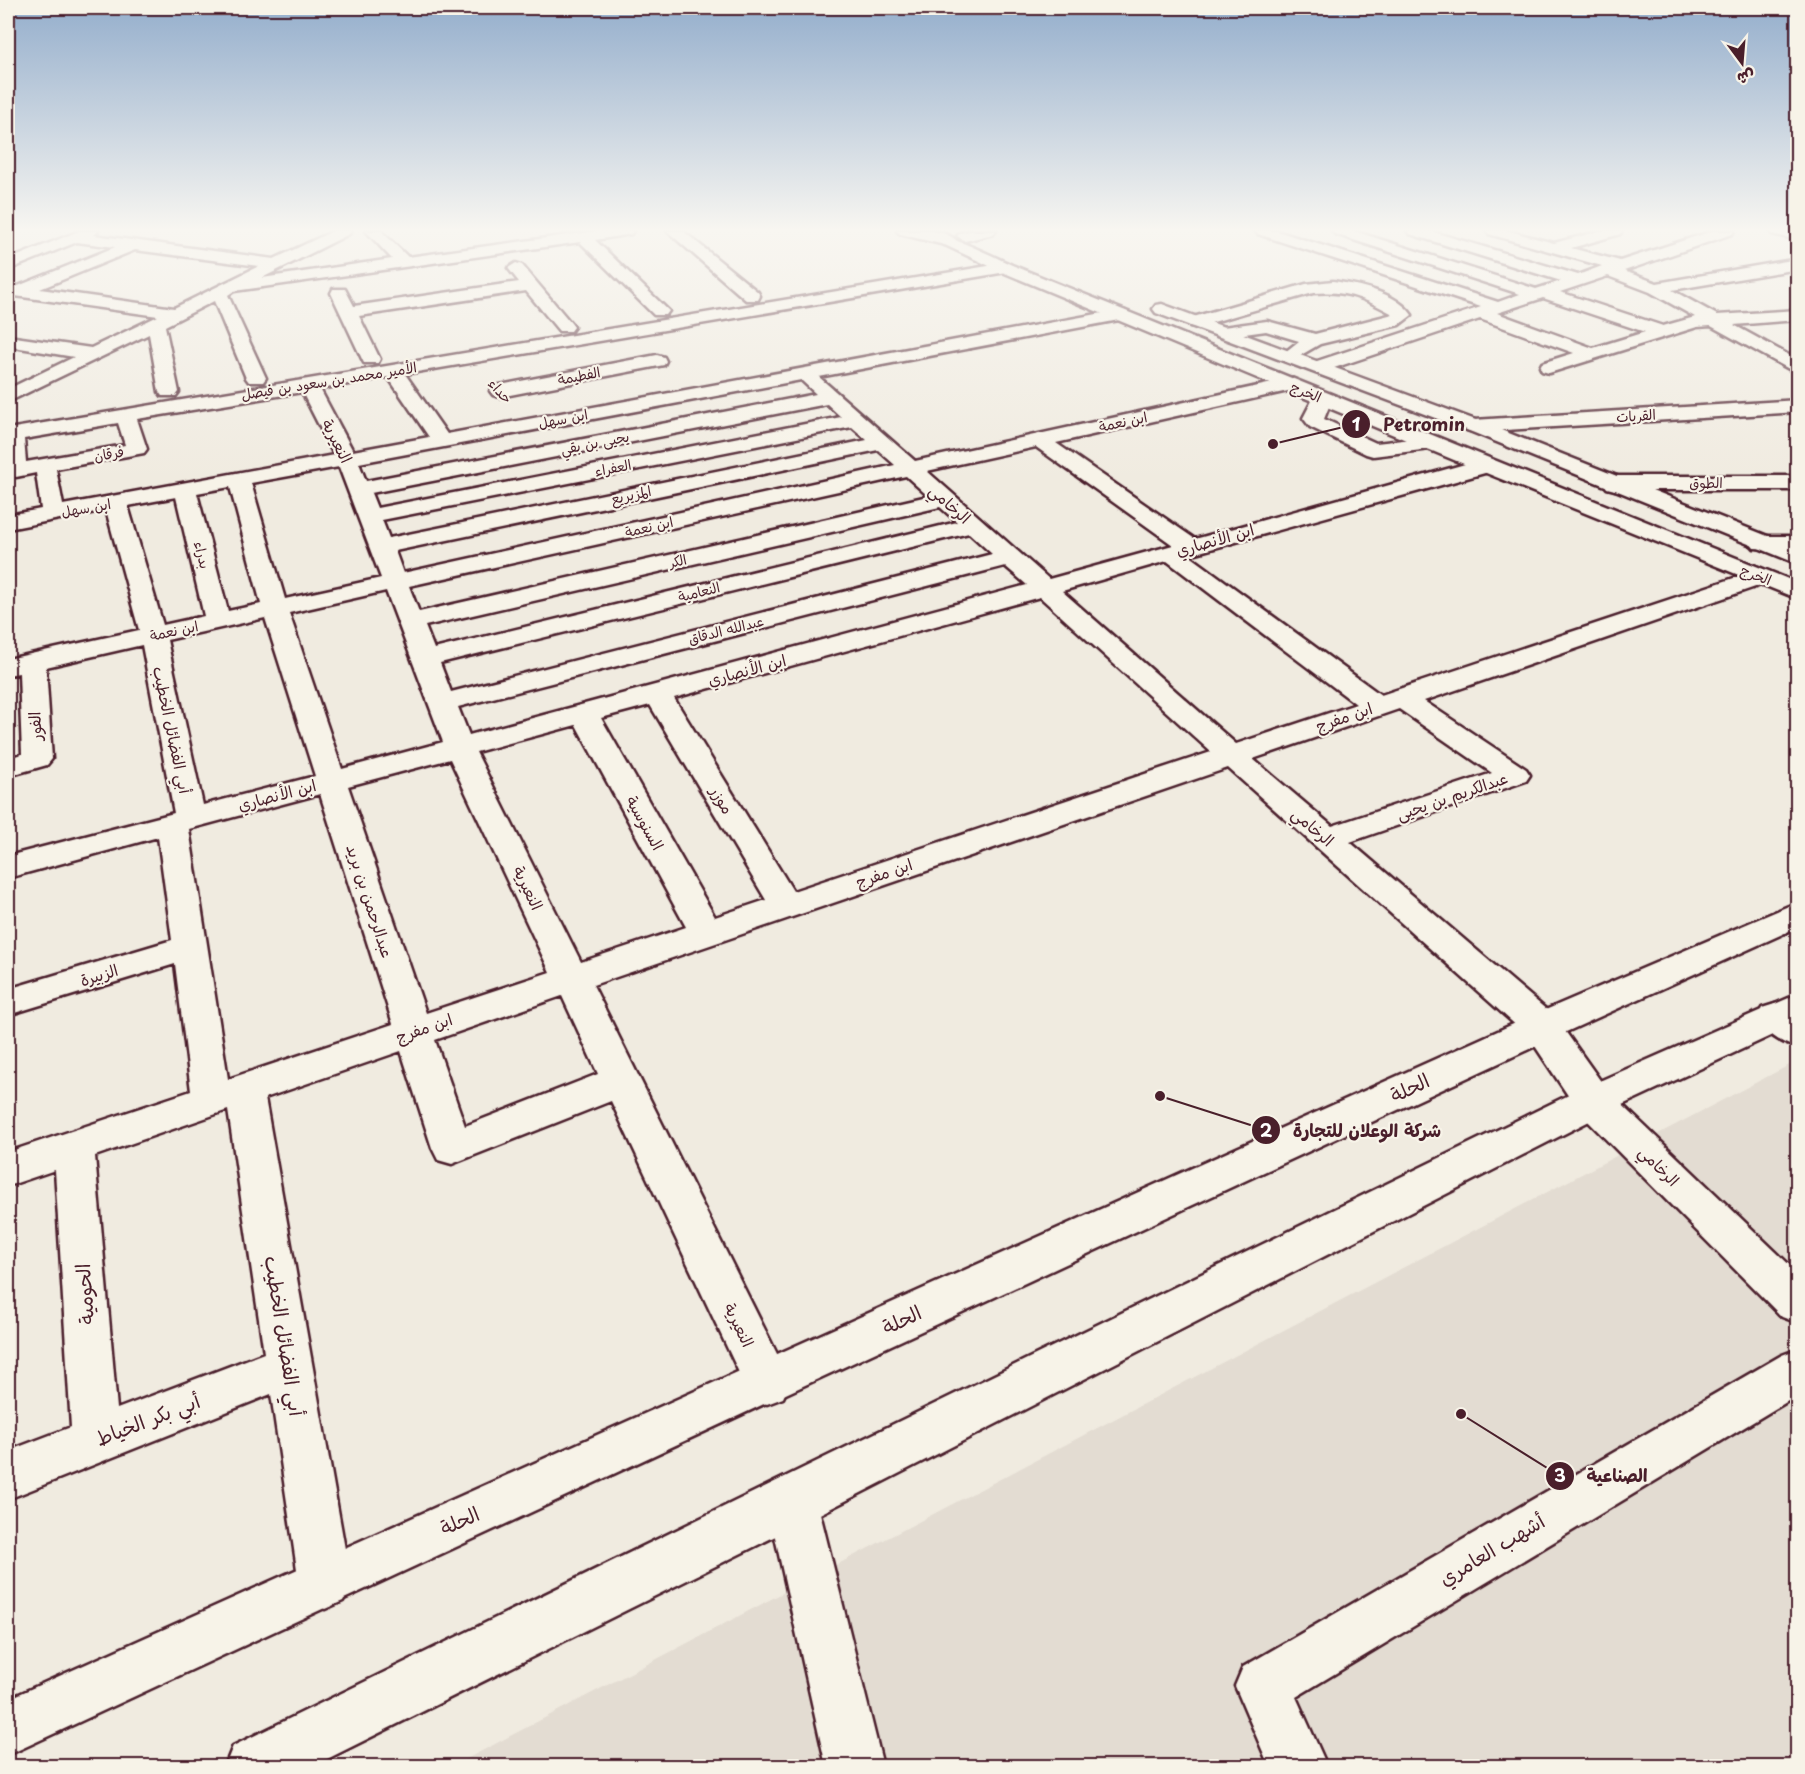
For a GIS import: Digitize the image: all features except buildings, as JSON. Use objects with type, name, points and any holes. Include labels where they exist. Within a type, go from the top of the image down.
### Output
[{"type":"main road","points":[[8,396],[174,314]]},
{"type":"main road","points":[[233,314],[256,378]]},
{"type":"main road","points":[[349,314],[371,359]]},
{"type":"main road","points":[[554,314],[565,327]]},
{"type":"main road","name":"الأمير محمد بن سعود بن فيصل","points":[[9,429],[169,392],[643,314]]},
{"type":"main road","name":"الأمير محمد بن سعود بن فيصل","points":[[9,429],[125,415],[734,314]]},
{"type":"main road","name":"الخرج","points":[[1116,314],[1797,592]]},
{"type":"main road","points":[[1173,314],[1474,426],[1797,557]]},
{"type":"main road","points":[[1196,322],[1224,314]]},
{"type":"main road","points":[[1289,356],[1314,340],[1393,321],[1402,314]]},
{"type":"main road","points":[[1318,367],[1478,314]]},
{"type":"main road","points":[[1482,314],[1593,354]]},
{"type":"main road","points":[[1605,314],[1663,332]]},
{"type":"main road","points":[[1701,314],[1797,368]]},
{"type":"main road","name":"ابن سهل","points":[[8,522],[531,425],[674,378],[805,374],[1119,315]]},
{"type":"main road","points":[[1549,367],[1695,321],[1797,315]]},
{"type":"main road","points":[[156,323],[169,392]]},
{"type":"main road","points":[[1223,332],[1267,326],[1314,340]]},
{"type":"main road","points":[[626,332],[674,378]]},
{"type":"main road","points":[[8,342],[92,354]]},
{"type":"main road","name":"حداء","points":[[469,358],[531,425]]},
{"type":"main road","points":[[393,371],[442,441]]},
{"type":"main road","name":"الرخامي","points":[[805,374],[1232,755],[1542,1027],[1593,1101],[1797,1303]]},
{"type":"main road","name":"الفطيمة","points":[[500,391],[674,378]]},
{"type":"main road","name":"النعيرية","points":[[308,385],[347,459],[459,747],[767,1382]]},
{"type":"main road","name":"ابن نعمة","points":[[20,664],[1290,385]]},
{"type":"main road","name":"يحيى بن بقي","points":[[364,502],[445,472],[831,397]]},
{"type":"main road","points":[[1322,399],[1314,418],[1317,423],[1364,447],[1384,450],[1430,443]]},
{"type":"main road","name":"القريات","points":[[1474,426],[1797,406]]},
{"type":"main road","name":"فرقان","points":[[9,429],[16,471],[137,449],[125,415]]},
{"type":"main road","name":"العفراء","points":[[364,502],[460,498],[856,420]]},
{"type":"main road","name":"عبدالكريم بن يحيى","points":[[1039,440],[1181,550],[1389,702],[1515,774],[1327,839]]},
{"type":"main road","name":"المزيريع","points":[[381,547],[882,443]]},
{"type":"main road","points":[[567,448],[585,473]]},
{"type":"main road","points":[[45,465],[53,513]]},
{"type":"main road","name":"ابن الأنصاري","points":[[8,867],[658,694],[1484,466]]},
{"type":"main road","points":[[445,472],[460,498]]},
{"type":"main road","name":"عبدالرحمن بن بريد","points":[[239,479],[275,609],[452,1148],[621,1081]]},
{"type":"main road","name":"الطوق","points":[[1614,483],[1797,483]]},
{"type":"main road","name":"بدراء","points":[[185,489],[218,621]]},
{"type":"main road","name":"الكر","points":[[411,622],[945,499]]},
{"type":"main road","name":"أبي الفضائل الخطيب","points":[[115,502],[153,635],[181,821],[190,947],[228,1094],[289,1365],[325,1583]]},
{"type":"main road","name":"النعامية","points":[[425,659],[974,525]]},
{"type":"main road","points":[[1762,543],[1797,543]]},
{"type":"main road","name":"عبدالله الدقاق","points":[[442,703],[1010,557]]},
{"type":"main road","name":"ابن مفرج","points":[[8,1169],[1761,577]]},
{"type":"main road","name":"الفور","points":[[8,767],[37,759],[35,725],[20,664]]},
{"type":"main road","name":"موزر","points":[[658,694],[786,906]]},
{"type":"main road","name":"السنوسية","points":[[584,714],[706,932]]},
{"type":"main road","points":[[8,731],[35,725]]},
{"type":"main road","name":"الحلة","points":[[8,1727],[1542,1027],[1797,913]]},
{"type":"main road","name":"الزبيرة","points":[[8,1002],[190,947]]},
{"type":"main road","points":[[253,1767],[1593,1101],[1790,1019]]},
{"type":"main road","name":"الحومية","points":[[74,1147],[96,1441]]},
{"type":"main road","name":"أبي بكر الخياط","points":[[8,1475],[289,1365]]},
{"type":"main road","name":"أشهب العامري","points":[[1298,1767],[1262,1686],[1797,1370]]},
{"type":"main road","points":[[792,1501],[855,1767]]},
{"type":"shaded area","points":[[1797,1061],[1797,1766],[453,1766]]},
{"type":"place","name":"Petromin","points":[[1273,444]]},
{"type":"place","name":"شركة الوعلان للتجارة","points":[[1160,1096]]},
{"type":"place","name":"الصناعية","points":[[1461,1414]]}]
